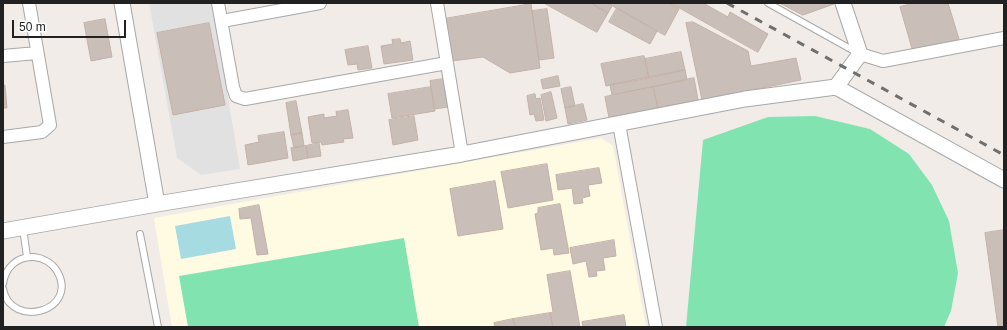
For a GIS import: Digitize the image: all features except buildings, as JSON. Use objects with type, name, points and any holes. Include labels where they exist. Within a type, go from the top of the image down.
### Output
[{"type":"street","points":[[3,137],[42,132],[50,125],[29,3]]},
{"type":"street","points":[[122,3],[157,204]]},
{"type":"street","points":[[218,3],[233,87],[236,96],[245,99],[447,63]]},
{"type":"street","points":[[222,21],[320,3]]},
{"type":"street","points":[[437,3],[462,154]]},
{"type":"street","points":[[843,3],[860,54]]},
{"type":"street","points":[[860,54],[883,61],[1004,38]]},
{"type":"street","points":[[3,56],[37,53]]},
{"type":"street","points":[[836,87],[860,54]]},
{"type":"street","points":[[3,232],[157,204],[462,154],[745,99],[836,87],[1004,180]]},
{"type":"street","points":[[619,124],[656,327]]},
{"type":"lane","points":[[768,3],[860,54]]},
{"type":"lane","points":[[23,228],[27,257]]},
{"type":"lane","points":[[140,234],[158,327]]},
{"type":"lane","points":[[3,284],[7,271],[12,264],[27,257],[35,257],[50,263],[60,277],[61,285],[57,301],[52,308],[37,315],[29,315],[13,309],[8,303],[3,289]]},
{"type":"shaded area","points":[[149,3],[212,3],[240,169],[201,175],[177,158]]},
{"type":"shaded area","points":[[601,138],[613,146],[646,327],[172,327],[154,218]]},
{"type":"green space","points":[[815,116],[870,129],[909,154],[932,185],[949,221],[958,273],[951,311],[944,327],[686,327],[703,140],[768,117]]},
{"type":"green space","points":[[404,238],[419,327],[188,327],[179,276]]},
{"type":"water","points":[[230,216],[236,249],[181,259],[175,226]]},
{"type":"railway","points":[[727,3],[1004,155]]}]
